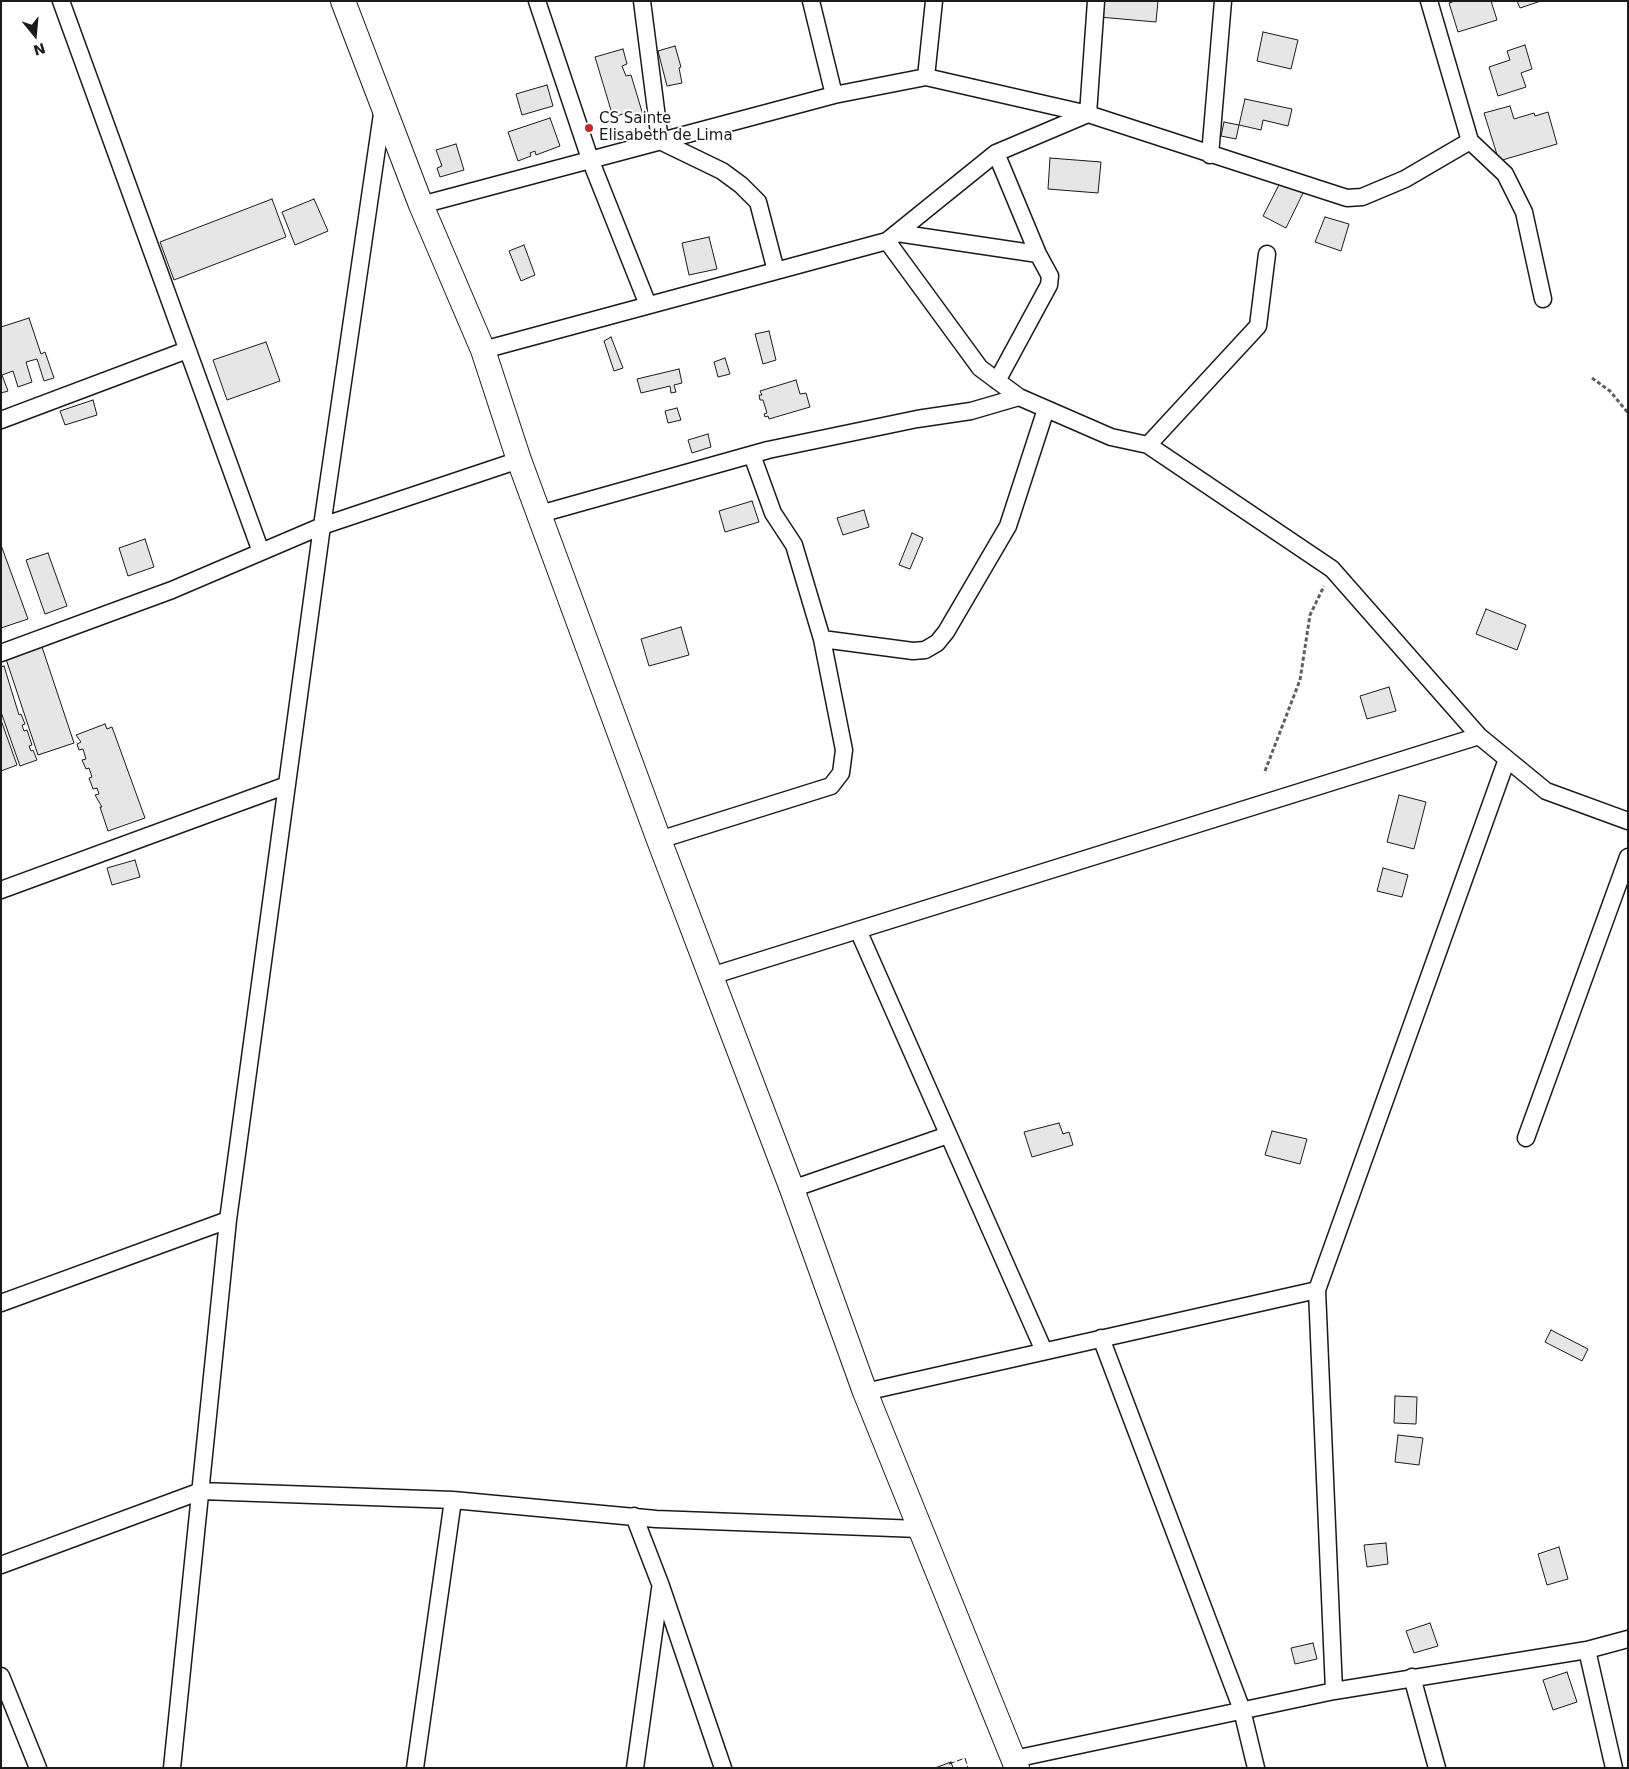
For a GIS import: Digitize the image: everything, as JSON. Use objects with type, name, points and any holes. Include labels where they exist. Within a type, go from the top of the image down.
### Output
[{"type":"street","points":[[61,1],[186,350],[262,552]]},
{"type":"street","points":[[343,1],[421,205],[483,350],[520,460],[659,840],[792,1189],[865,1392],[919,1529],[1016,1763],[1334,1690],[1586,1650],[1628,1639]]},
{"type":"street","points":[[537,1],[590,160],[648,305]]},
{"type":"street","points":[[642,1],[660,141]]},
{"type":"street","points":[[811,1],[834,95]]},
{"type":"street","points":[[926,77],[934,1]]},
{"type":"street","points":[[1088,114],[1096,1]]},
{"type":"street","points":[[1210,155],[1223,1]]},
{"type":"street","points":[[1429,1],[1470,141],[1505,174],[1524,212],[1543,299]]},
{"type":"street","points":[[421,205],[834,95],[926,77],[1088,114],[1347,198],[1362,197],[1405,179],[1470,141]]},
{"type":"street","points":[[172,1768],[228,1220],[322,526],[383,107]]},
{"type":"street","points":[[483,350],[776,271],[892,237],[996,153],[1088,114]]},
{"type":"street","points":[[660,141],[722,171],[742,184],[758,202],[776,271]]},
{"type":"street","points":[[996,153],[1038,254],[1050,276],[1049,285],[997,381]]},
{"type":"street","points":[[892,237],[1038,254]]},
{"type":"street","points":[[892,237],[980,368],[1019,398],[1111,437],[1148,445],[1332,570],[1479,736],[1506,759],[1546,791],[1628,821]]},
{"type":"street","points":[[1148,445],[1258,326],[1267,254]]},
{"type":"street","points":[[1,420],[186,350]]},
{"type":"street","points":[[540,514],[752,455],[917,419],[971,411],[1019,398]]},
{"type":"street","points":[[822,639],[913,651],[925,650],[937,643],[946,632],[1008,526],[1046,409]]},
{"type":"street","points":[[659,840],[831,786],[841,773],[844,750],[822,639],[794,545],[773,513],[752,455]]},
{"type":"street","points":[[1,652],[172,590],[322,526],[520,460]]},
{"type":"street","points":[[710,976],[1479,736]]},
{"type":"street","points":[[1334,1690],[1317,1290],[1506,759]]},
{"type":"street","points":[[1,890],[287,785]]},
{"type":"street","points":[[1526,1138],[1628,857]]},
{"type":"street","points":[[858,930],[1044,1351]]},
{"type":"street","points":[[792,1189],[948,1135]]},
{"type":"street","points":[[1,1303],[228,1220]]},
{"type":"street","points":[[865,1392],[1317,1290]]},
{"type":"street","points":[[1101,1338],[1242,1710],[1256,1768]]},
{"type":"street","points":[[1,1565],[201,1491],[453,1500],[656,1519],[919,1529]]},
{"type":"street","points":[[415,1768],[453,1500]]},
{"type":"street","points":[[634,1516],[661,1586],[723,1768]]},
{"type":"street","points":[[635,1768],[661,1586]]},
{"type":"street","points":[[1586,1650],[1614,1768]]},
{"type":"street","points":[[1,1676],[38,1768]]},
{"type":"street","points":[[1412,1677],[1437,1768]]},
{"type":"path","points":[[1592,378],[1610,391],[1628,413]]},
{"type":"path","points":[[1265,771],[1300,680],[1310,615],[1332,570]]},
{"type":"building","points":[[1101,1],[1158,1],[1156,22],[1099,17]]},
{"type":"building","points":[[1455,1],[1491,1],[1497,20],[1458,32],[1449,3]]},
{"type":"building","points":[[1517,1],[1541,1],[1520,8]]},
{"type":"building","points":[[1263,32],[1298,40],[1291,69],[1257,61]]},
{"type":"building","points":[[1525,45],[1532,69],[1521,73],[1526,87],[1498,96],[1489,67],[1510,60],[1507,51]]},
{"type":"building","points":[[675,46],[681,67],[679,68],[682,83],[667,86],[658,51]]},
{"type":"building","points":[[623,49],[627,64],[622,66],[626,76],[631,75],[643,115],[635,117],[633,111],[613,117],[595,57]]},
{"type":"building","points":[[547,85],[553,106],[522,115],[516,94]]},
{"type":"building","points":[[1245,99],[1292,109],[1288,126],[1263,120],[1261,130],[1239,125]]},
{"type":"building","points":[[1510,106],[1514,119],[1534,113],[1535,116],[1548,112],[1557,144],[1499,161],[1484,113]]},
{"type":"building","points":[[550,118],[560,146],[536,155],[535,151],[530,153],[531,156],[518,161],[508,132]]},
{"type":"building","points":[[1224,122],[1239,125],[1236,139],[1221,136]]},
{"type":"building","points":[[456,144],[464,170],[440,177],[437,168],[442,166],[436,150]]},
{"type":"building","points":[[1050,158],[1101,162],[1098,193],[1048,189]]},
{"type":"building","points":[[1281,181],[1303,193],[1286,228],[1263,216]]},
{"type":"building","points":[[272,199],[286,237],[174,280],[160,242]]},
{"type":"building","points":[[314,199],[328,231],[295,245],[282,212]]},
{"type":"building","points":[[1325,217],[1349,224],[1341,251],[1315,242]]},
{"type":"building","points":[[709,237],[717,269],[689,275],[682,243]]},
{"type":"building","points":[[524,245],[535,275],[521,281],[509,251]]},
{"type":"building","points":[[29,318],[41,354],[45,352],[54,378],[44,381],[37,359],[26,362],[32,382],[18,387],[13,371],[2,375],[8,391],[1,393],[1,327]]},
{"type":"building","points":[[769,331],[776,360],[763,364],[755,334]]},
{"type":"building","points":[[611,337],[623,368],[614,371],[604,341]]},
{"type":"building","points":[[266,342],[280,381],[227,400],[213,360]]},
{"type":"building","points":[[725,358],[730,374],[718,377],[714,362]]},
{"type":"building","points":[[679,369],[682,383],[674,385],[676,392],[671,393],[670,386],[641,393],[637,379]]},
{"type":"building","points":[[796,380],[800,394],[806,393],[810,407],[769,419],[768,416],[765,417],[764,414],[767,413],[763,400],[760,400],[759,395],[762,395],[760,391]]},
{"type":"building","points":[[93,400],[97,415],[65,425],[60,411]]},
{"type":"building","points":[[677,408],[681,420],[668,423],[665,411]]},
{"type":"building","points":[[708,434],[711,447],[692,453],[688,440]]},
{"type":"building","points":[[752,501],[759,522],[725,532],[719,511]]},
{"type":"building","points":[[864,510],[869,527],[843,535],[837,518]]},
{"type":"building","points":[[912,533],[923,538],[910,569],[899,565]]},
{"type":"building","points":[[145,539],[154,567],[128,576],[119,548]]},
{"type":"building","points":[[1,545],[28,619],[1,628]]},
{"type":"building","points":[[48,553],[67,606],[45,614],[26,560]]},
{"type":"building","points":[[1486,609],[1526,625],[1517,650],[1476,634]]},
{"type":"building","points":[[681,627],[689,655],[649,666],[641,639]]},
{"type":"building","points":[[41,644],[74,743],[38,755],[5,656]]},
{"type":"building","points":[[4,666],[19,715],[21,714],[25,724],[22,725],[24,731],[27,730],[32,745],[29,746],[37,760],[20,766],[1,712],[1,667]]},
{"type":"building","points":[[1389,687],[1396,711],[1367,719],[1360,696]]},
{"type":"building","points":[[1,720],[17,765],[1,771]]},
{"type":"building","points":[[105,724],[107,729],[112,727],[145,818],[108,831],[100,807],[102,807],[95,795],[99,794],[97,788],[93,789],[89,778],[92,777],[89,768],[86,769],[82,760],[86,759],[83,749],[79,750],[77,744],[81,742],[76,735]]},
{"type":"building","points":[[1399,795],[1426,802],[1414,849],[1387,842]]},
{"type":"building","points":[[135,860],[140,877],[112,885],[107,868]]},
{"type":"building","points":[[1383,868],[1408,875],[1402,897],[1377,891]]},
{"type":"building","points":[[1059,1123],[1063,1134],[1069,1132],[1073,1145],[1032,1157],[1024,1132]]},
{"type":"building","points":[[1272,1131],[1307,1139],[1300,1164],[1265,1155]]},
{"type":"building","points":[[1551,1330],[1588,1349],[1582,1361],[1545,1342]]},
{"type":"building","points":[[1395,1396],[1417,1397],[1416,1424],[1394,1423]]},
{"type":"building","points":[[1398,1435],[1423,1438],[1419,1465],[1395,1462]]},
{"type":"building","points":[[1386,1543],[1388,1564],[1367,1567],[1364,1545]]},
{"type":"building","points":[[1559,1547],[1568,1579],[1547,1585],[1538,1554]]},
{"type":"building","points":[[1430,1623],[1438,1646],[1414,1653],[1406,1631]]},
{"type":"building","points":[[1313,1643],[1317,1659],[1295,1664],[1291,1648]]},
{"type":"building","points":[[1567,1672],[1577,1702],[1553,1710],[1543,1680]]},
{"type":"building","points":[[951,1762],[953,1768],[935,1768]]},
{"type":"fence","points":[[949,1764],[965,1758],[968,1768]]},
{"type":"place","name":"CS Sainte Elisabeth de Lima","points":[[589,128]]}]
